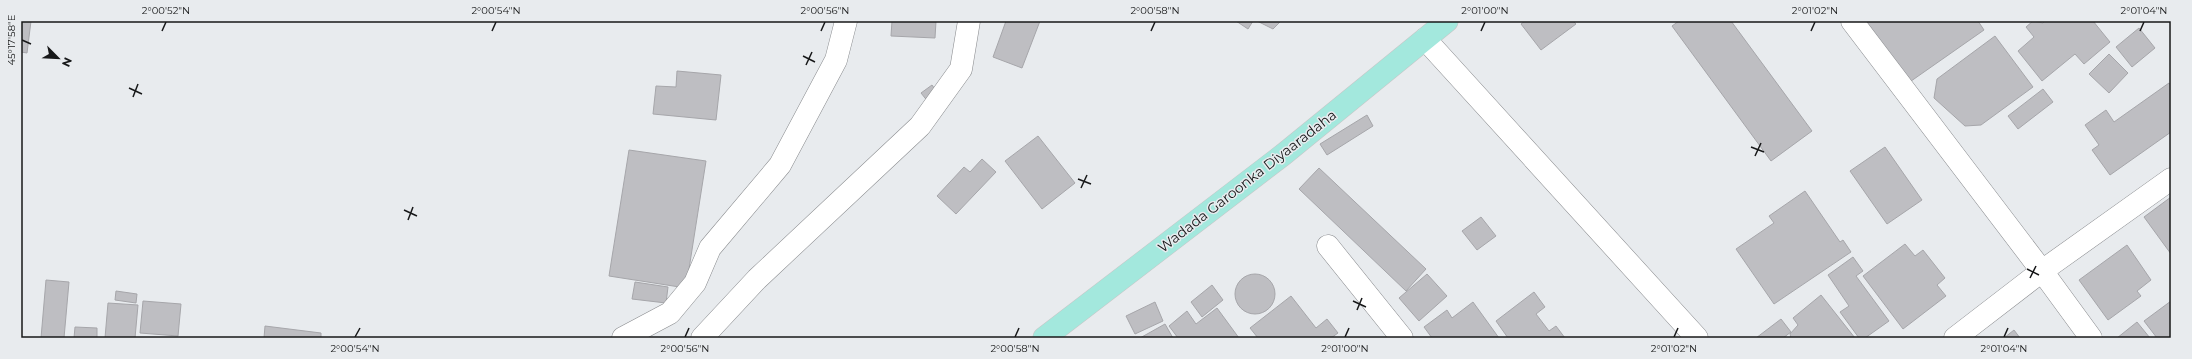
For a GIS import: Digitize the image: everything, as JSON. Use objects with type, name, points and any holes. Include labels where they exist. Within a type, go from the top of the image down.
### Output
[{"type":"main road","name":"Wadada Garoonka Diyaaradaha","points":[[1044,338],[1284,154],[1447,21]]},
{"type":"street","points":[[623,338],[670,314],[695,283],[710,248],[780,165],[836,60],[846,21]]},
{"type":"street","points":[[702,338],[756,279],[920,126],[961,69],[969,21]]},
{"type":"street","points":[[1852,21],[2042,271],[2091,338]]},
{"type":"street","points":[[1425,39],[1697,338]]},
{"type":"street","points":[[1955,338],[2042,271],[2171,179]]},
{"type":"street","points":[[1328,246],[1402,338]]},
{"type":"building","points":[[21,21],[31,21],[27,53],[21,52]]},
{"type":"building","points":[[892,21],[936,21],[935,38],[891,36]]},
{"type":"building","points":[[1006,21],[1040,21],[1022,68],[993,57]]},
{"type":"building","points":[[1236,21],[1253,21],[1248,29]]},
{"type":"building","points":[[1257,21],[1281,21],[1273,29]]},
{"type":"building","points":[[1525,21],[1573,21],[1576,24],[1541,50],[1521,24]]},
{"type":"building","points":[[1679,21],[1731,21],[1812,131],[1771,161],[1672,26]]},
{"type":"building","points":[[1859,21],[1978,21],[1984,30],[1904,86]]},
{"type":"building","points":[[2033,21],[2043,23],[2045,21],[2093,21],[2110,42],[2084,64],[2075,54],[2042,81],[2018,51],[2034,37],[2026,27]]},
{"type":"building","points":[[2139,28],[2155,48],[2132,67],[2116,47]]},
{"type":"building","points":[[1995,36],[2033,87],[1981,125],[1965,126],[1934,98],[1937,79]]},
{"type":"building","points":[[2109,54],[2128,73],[2109,93],[2089,74]]},
{"type":"building","points":[[677,71],[721,75],[716,120],[653,114],[656,86],[676,87]]},
{"type":"building","points":[[2169,83],[2171,86],[2171,132],[2110,175],[2092,150],[2099,145],[2085,125],[2106,110],[2114,122]]},
{"type":"building","points":[[932,85],[940,96],[929,103],[921,93]]},
{"type":"building","points":[[2043,89],[2053,102],[2018,129],[2008,116]]},
{"type":"building","points":[[1367,115],[1373,126],[1327,155],[1320,144]]},
{"type":"building","points":[[1038,136],[1075,183],[1042,209],[1005,161]]},
{"type":"building","points":[[1885,147],[1922,200],[1887,224],[1850,171]]},
{"type":"building","points":[[629,150],[706,161],[686,288],[609,276]]},
{"type":"building","points":[[982,159],[996,172],[956,214],[937,196],[964,167],[970,172]]},
{"type":"building","points":[[1319,168],[1426,269],[1406,291],[1299,189]]},
{"type":"building","points":[[1805,191],[1840,242],[1843,240],[1851,252],[1774,304],[1736,249],[1774,223],[1769,216]]},
{"type":"building","points":[[2171,197],[2171,254],[2144,217]]},
{"type":"building","points":[[1481,217],[1496,236],[1477,250],[1462,231]]},
{"type":"building","points":[[1905,244],[1915,256],[1923,250],[1945,278],[1937,285],[1946,296],[1903,329],[1863,276]]},
{"type":"building","points":[[2127,245],[2151,280],[2137,291],[2141,296],[2108,320],[2079,280]]},
{"type":"building","points":[[1853,257],[1863,271],[1856,276],[1889,321],[1865,338],[1859,338],[1840,312],[1849,306],[1828,275]]},
{"type":"building","points":[[1259,274],[1266,277],[1272,283],[1275,294],[1274,302],[1266,311],[1259,314],[1251,314],[1244,311],[1236,302],[1235,290],[1238,283],[1247,275]]},
{"type":"building","points":[[1427,274],[1447,296],[1419,321],[1399,298]]},
{"type":"building","points":[[46,280],[69,282],[64,338],[41,338]]},
{"type":"building","points":[[635,282],[668,287],[666,303],[632,299]]},
{"type":"building","points":[[1212,285],[1223,300],[1202,317],[1191,302]]},
{"type":"building","points":[[116,291],[137,294],[136,303],[115,300]]},
{"type":"building","points":[[1534,292],[1545,307],[1536,314],[1549,331],[1556,326],[1565,338],[1508,338],[1496,321]]},
{"type":"building","points":[[1821,295],[1855,338],[1791,338],[1790,334],[1798,325],[1793,318]]},
{"type":"building","points":[[1291,296],[1316,328],[1327,319],[1338,333],[1331,338],[1258,338],[1250,328]]},
{"type":"building","points":[[143,301],[181,304],[178,336],[140,333]]},
{"type":"building","points":[[2171,301],[2171,338],[2157,338],[2144,321]]},
{"type":"building","points":[[1155,302],[1163,321],[1135,334],[1126,316]]},
{"type":"building","points":[[1473,302],[1499,338],[1432,338],[1424,327],[1447,310],[1452,318]]},
{"type":"building","points":[[108,303],[138,305],[135,338],[105,338]]},
{"type":"building","points":[[1217,308],[1239,338],[1178,338],[1169,326],[1187,311],[1196,324]]},
{"type":"building","points":[[1781,319],[1791,332],[1783,338],[1756,338]]},
{"type":"building","points":[[2137,322],[2150,338],[2117,338]]},
{"type":"building","points":[[1165,324],[1173,338],[1140,338]]},
{"type":"building","points":[[265,326],[321,333],[321,338],[264,338]]},
{"type":"building","points":[[75,327],[97,328],[97,338],[74,338]]},
{"type":"building","points":[[2014,330],[2020,338],[2004,338]]}]
